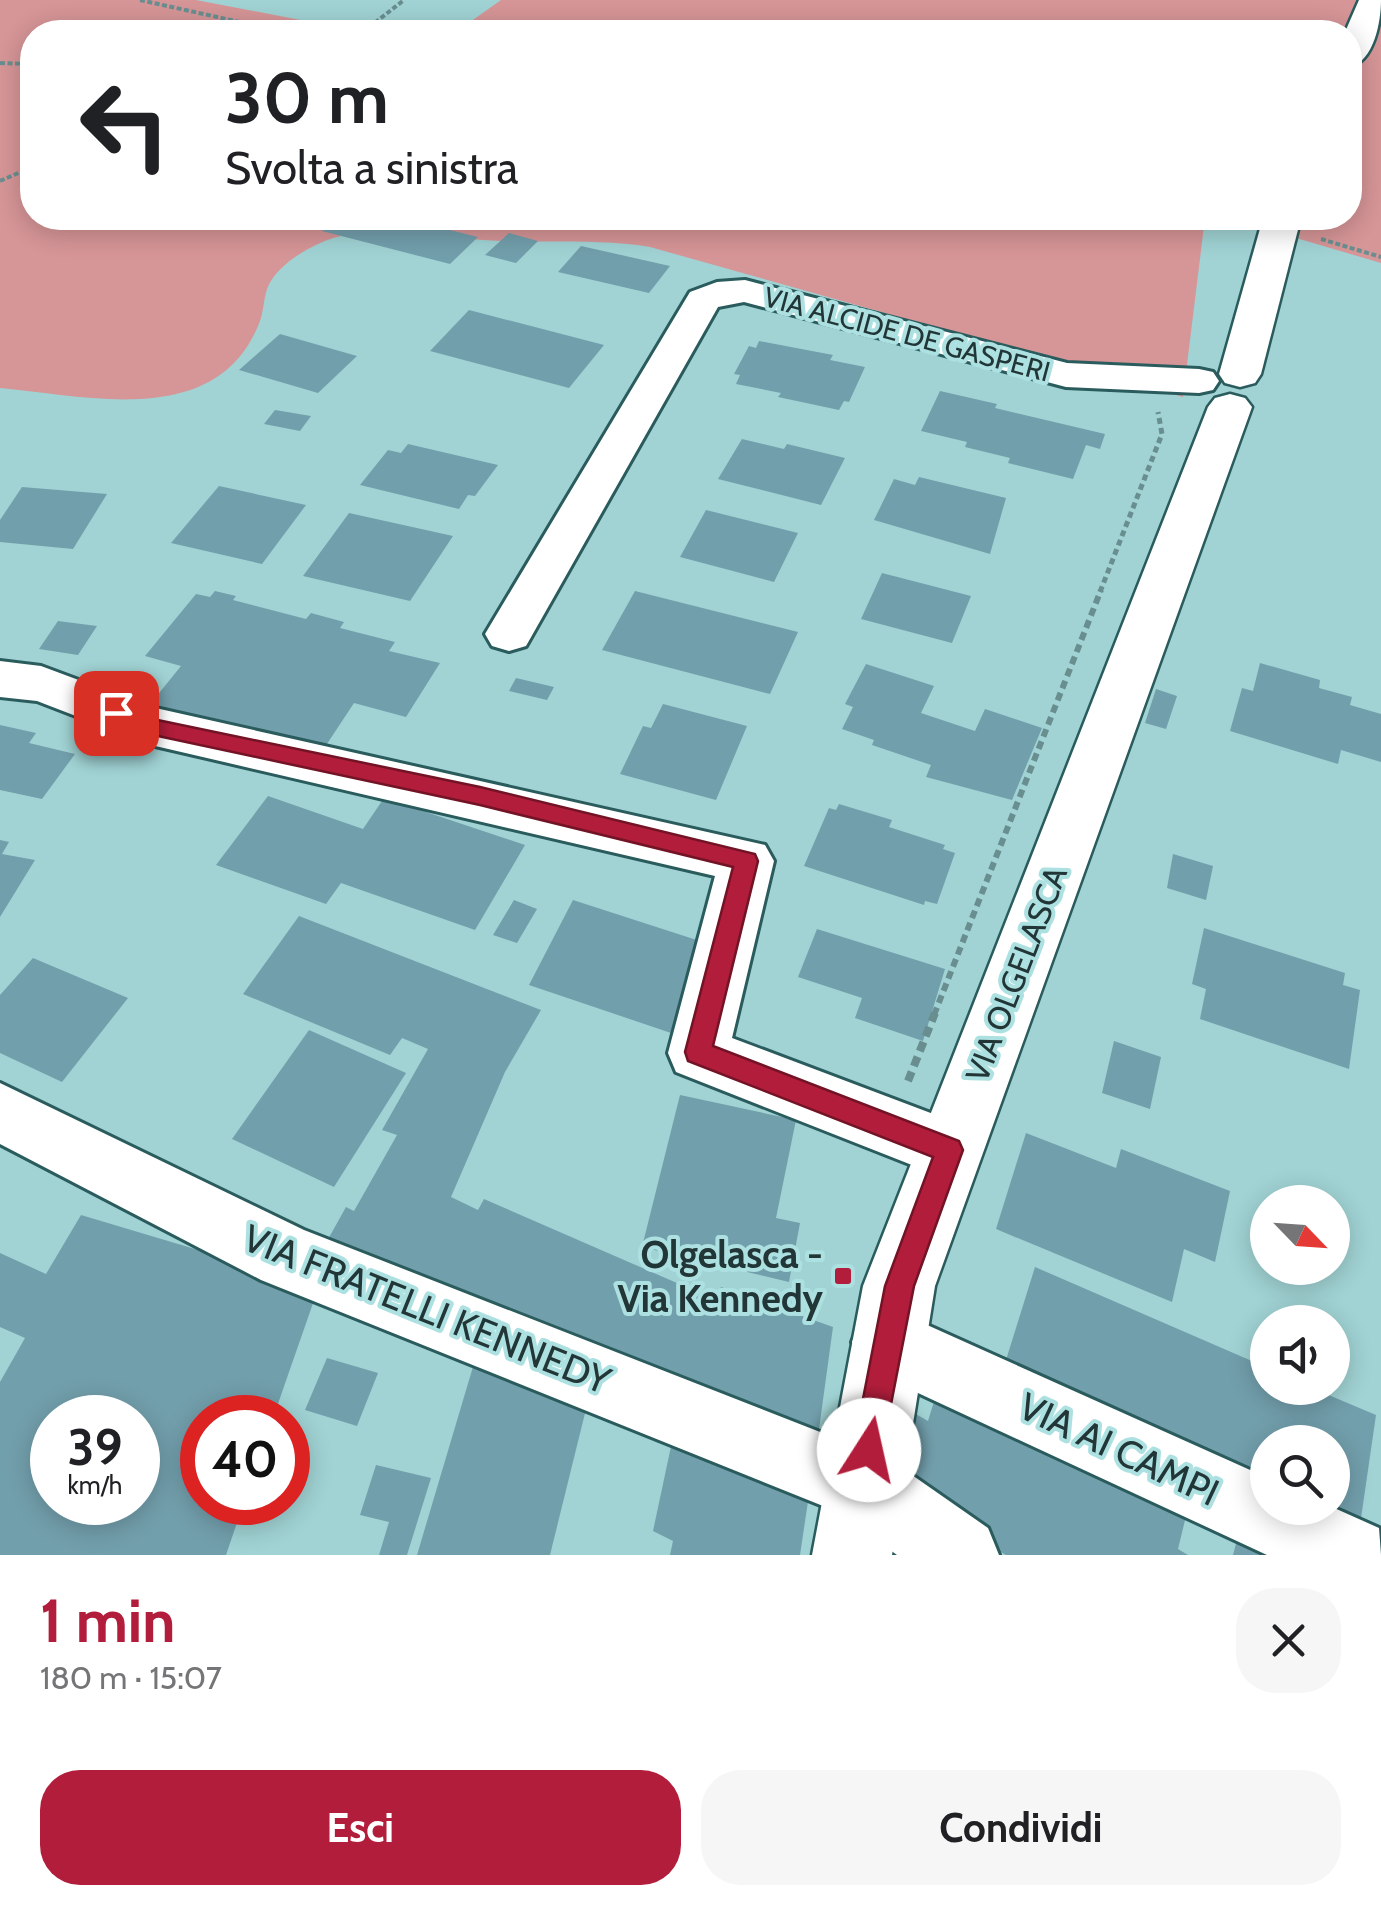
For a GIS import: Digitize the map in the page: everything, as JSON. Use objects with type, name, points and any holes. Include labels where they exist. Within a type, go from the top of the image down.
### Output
[{"type":"street","points":[[1362,28],[1374,0]]},
{"type":"street","name":"VIA OLGELASCA","points":[[858,1520],[900,1286],[1277,230]]},
{"type":"street","name":"VIA ALCIDE DE GASPERI","points":[[509,634],[703,300],[717,294],[760,295],[1066,375],[1223,387]]},
{"type":"street","points":[[0,679],[32,678],[144,725],[480,796],[746,861],[698,1052],[950,1150]]},
{"type":"street","name":"VIA FRATELLI KENNEDY","points":[[0,1112],[285,1256],[858,1520],[961,1555]]},
{"type":"street","name":"VIA AI CAMPI","points":[[887,1342],[1352,1555]]},
{"type":"path","points":[[140,0],[230,20]]},
{"type":"path","points":[[378,20],[404,0]]},
{"type":"path","points":[[1303,230],[1381,257]]},
{"type":"path","points":[[890,1127],[1162,434],[1151,382]]},
{"type":"shaded area","points":[[0,0],[196,0],[300,20],[20,20],[20,230],[1204,230],[1183,397],[650,247],[379,231],[318,244],[281,268],[270,282],[258,326],[238,359],[212,380],[181,393],[146,399],[109,399],[0,388]]},
{"type":"shaded area","points":[[501,0],[1381,0],[1381,263],[1269,230],[1362,230],[1362,20],[473,20]]},
{"type":"building","points":[[450,230],[478,237],[450,264],[322,231]]},
{"type":"building","points":[[509,233],[538,241],[516,263],[485,255]]},
{"type":"building","points":[[581,246],[670,266],[649,293],[558,272]]},
{"type":"building","points":[[469,310],[604,345],[569,388],[430,351]]},
{"type":"building","points":[[280,334],[357,356],[318,393],[239,370]]},
{"type":"building","points":[[759,341],[833,355],[830,360],[865,367],[849,402],[844,401],[839,410],[778,397],[781,393],[736,384],[740,375],[734,374],[749,346],[756,348]]},
{"type":"building","points":[[940,391],[1105,434],[1100,449],[1086,445],[1073,479],[1008,463],[1010,458],[965,447],[967,442],[921,431]]},
{"type":"building","points":[[275,410],[311,416],[300,431],[264,424]]},
{"type":"building","points":[[742,439],[784,449],[787,444],[845,458],[821,505],[718,479]]},
{"type":"building","points":[[408,444],[498,465],[475,496],[468,495],[459,509],[360,485],[388,450],[401,453]]},
{"type":"building","points":[[919,477],[1006,498],[990,554],[874,520],[894,479],[915,485]]},
{"type":"building","points":[[219,486],[306,505],[262,564],[171,543]]},
{"type":"building","points":[[22,487],[107,494],[73,549],[0,542],[0,520]]},
{"type":"building","points":[[706,510],[798,533],[774,582],[680,557]]},
{"type":"building","points":[[349,513],[453,536],[410,601],[303,576]]},
{"type":"building","points":[[882,573],[971,596],[952,643],[861,619]]},
{"type":"building","points":[[215,591],[236,596],[233,600],[306,619],[311,613],[344,622],[340,628],[395,642],[389,651],[440,663],[406,717],[354,703],[319,756],[147,708],[181,666],[145,656],[196,594],[210,597]]},
{"type":"building","points":[[635,591],[798,632],[770,694],[602,650]]},
{"type":"building","points":[[58,621],[97,626],[78,655],[39,649]]},
{"type":"building","points":[[1260,663],[1320,680],[1319,688],[1352,697],[1350,705],[1381,714],[1381,762],[1341,750],[1338,764],[1230,731],[1242,688],[1253,691]]},
{"type":"building","points":[[866,664],[934,686],[921,713],[975,731],[985,709],[1042,728],[1012,800],[926,777],[931,765],[872,745],[874,740],[842,729],[853,707],[845,704]]},
{"type":"building","points":[[516,678],[554,687],[547,700],[509,691]]},
{"type":"building","points":[[1156,689],[1177,696],[1166,729],[1145,723]]},
{"type":"building","points":[[663,704],[747,726],[716,800],[620,774],[643,726],[651,728]]},
{"type":"building","points":[[0,725],[36,733],[29,743],[75,754],[42,799],[0,790]]},
{"type":"building","points":[[268,796],[363,829],[384,798],[525,845],[475,930],[341,883],[326,904],[216,865]]},
{"type":"building","points":[[839,804],[892,820],[889,827],[945,845],[943,849],[955,853],[937,904],[925,901],[924,905],[804,866],[829,808],[836,810]]},
{"type":"building","points":[[0,840],[9,842],[2,854],[35,860],[0,917]]},
{"type":"building","points":[[1173,854],[1213,866],[1206,900],[1167,888]]},
{"type":"building","points":[[514,900],[537,909],[517,943],[493,935]]},
{"type":"building","points":[[573,900],[709,944],[671,1033],[529,985]]},
{"type":"building","points":[[299,916],[541,1010],[505,1072],[451,1197],[478,1210],[484,1199],[716,1300],[721,1287],[833,1327],[816,1451],[317,1259],[346,1207],[354,1211],[397,1135],[382,1130],[428,1049],[402,1038],[390,1055],[243,994]]},
{"type":"building","points":[[1204,928],[1345,973],[1343,985],[1360,990],[1349,1069],[1200,1019],[1206,989],[1192,984]]},
{"type":"building","points":[[817,929],[945,969],[923,1041],[855,1018],[862,998],[798,977]]},
{"type":"building","points":[[33,958],[128,998],[62,1082],[0,1053],[0,995]]},
{"type":"building","points":[[309,1030],[406,1073],[334,1187],[232,1139]]},
{"type":"building","points":[[1114,1041],[1161,1057],[1150,1109],[1102,1093]]},
{"type":"building","points":[[680,1095],[796,1120],[776,1218],[800,1223],[789,1282],[642,1247]]},
{"type":"building","points":[[1026,1133],[1116,1168],[1121,1149],[1230,1191],[1215,1262],[1184,1249],[1172,1302],[996,1229]]},
{"type":"building","points":[[81,1215],[319,1286],[281,1395],[180,1395],[180,1525],[236,1525],[226,1555],[0,1555],[0,1382],[25,1338],[0,1327],[0,1253],[46,1274]]},
{"type":"building","points":[[1035,1267],[1250,1360],[1250,1405],[1350,1404],[1376,1415],[1358,1539],[1327,1525],[1350,1525],[1350,1425],[1250,1425],[1250,1490],[1001,1376]]},
{"type":"building","points":[[327,1358],[378,1373],[357,1426],[310,1412],[310,1398]]},
{"type":"building","points":[[475,1360],[588,1401],[550,1555],[417,1555]]},
{"type":"building","points":[[940,1382],[1190,1500],[1178,1549],[1188,1555],[1006,1555],[886,1487],[914,1413],[928,1421]]},
{"type":"building","points":[[673,1437],[810,1488],[800,1555],[670,1555],[673,1541],[653,1531]]},
{"type":"building","points":[[376,1465],[431,1478],[407,1555],[379,1555],[389,1522],[360,1515]]},
{"type":"building","points":[[1239,1532],[1280,1555],[1233,1555]]},
{"type":"place","name":"Olgelasca - Via Kennedy","points":[[843,1276]]},
{"type":"route","points":[[116,713],[144,725],[480,796],[746,861],[698,1052],[950,1150],[900,1286],[869,1450]]}]
